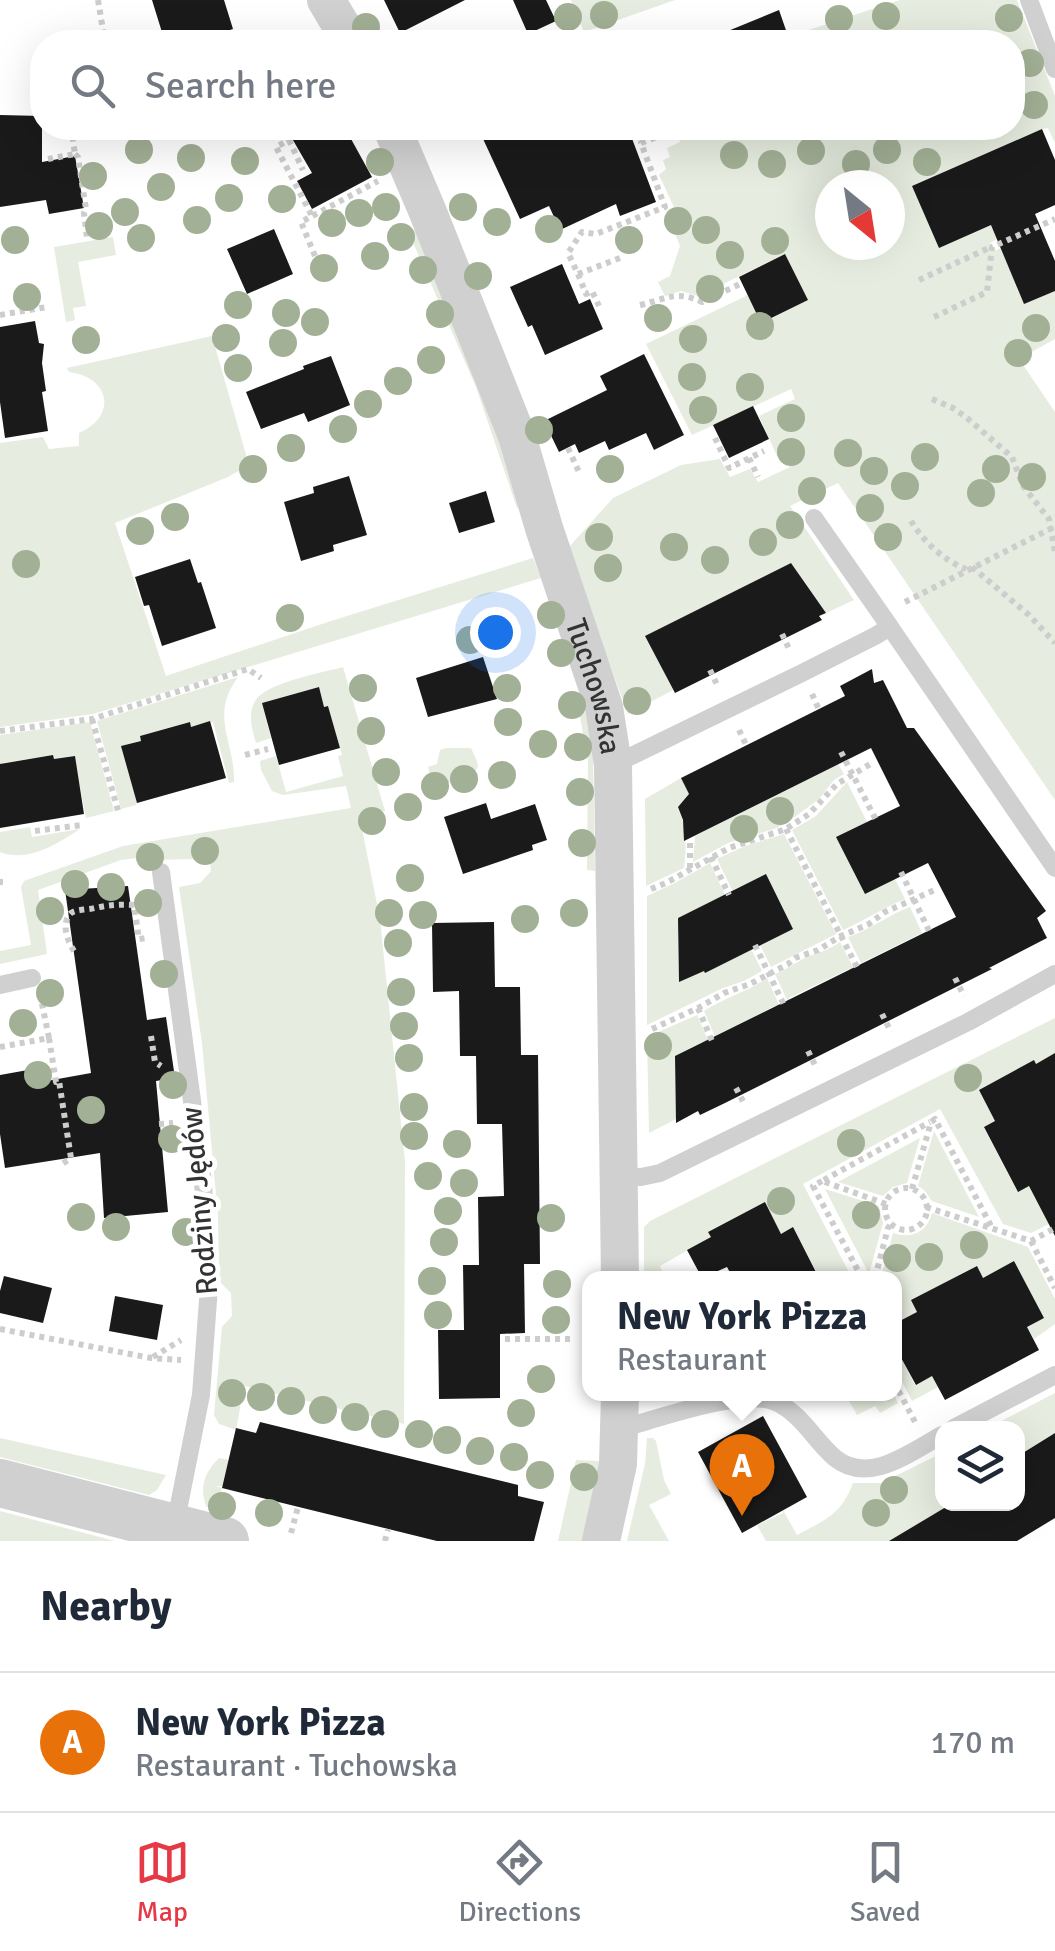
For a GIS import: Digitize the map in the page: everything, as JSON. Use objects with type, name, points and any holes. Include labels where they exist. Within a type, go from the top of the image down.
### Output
[{"type":"street","points":[[326,0],[344,30]]},
{"type":"street","name":"Tuchowska","points":[[397,140],[517,436],[604,708],[614,764],[620,1271]]},
{"type":"street","points":[[602,1541],[614,1490],[620,1411]]},
{"type":"street","points":[[0,1483],[226,1541]]},
{"type":"lane","points":[[1029,0],[1055,68]]},
{"type":"lane","points":[[814,518],[1055,868]]},
{"type":"lane","points":[[614,764],[875,636],[886,622]]},
{"type":"lane","name":"Rodziny Jędów","points":[[161,872],[203,1182],[209,1288],[201,1395],[174,1529]]},
{"type":"lane","points":[[619,1176],[660,1173],[968,1022],[1055,974]]},
{"type":"lane","points":[[0,984],[32,978]]},
{"type":"lane","points":[[967,1421],[1055,1375]]},
{"type":"lane","points":[[620,1411],[732,1401]]},
{"type":"lane","points":[[773,1401],[800,1420],[835,1458],[860,1469],[886,1465],[935,1439]]},
{"type":"path","points":[[98,0],[103,30]]},
{"type":"path","points":[[73,140],[86,208],[87,238]]},
{"type":"path","points":[[304,170],[289,140],[276,147],[312,216]]},
{"type":"path","points":[[599,306],[592,292],[586,294],[568,253],[582,232],[596,234],[665,207],[641,143],[649,140]]},
{"type":"path","points":[[48,159],[75,154]]},
{"type":"path","points":[[315,256],[301,222],[392,173]]},
{"type":"path","points":[[920,280],[1055,219]]},
{"type":"path","points":[[934,317],[987,292],[992,247]]},
{"type":"path","points":[[578,274],[620,258]]},
{"type":"path","points":[[640,305],[682,294],[702,302],[742,283]]},
{"type":"path","points":[[0,315],[48,307]]},
{"type":"path","points":[[932,399],[967,418],[1012,458],[1023,486],[1053,527],[1055,552]]},
{"type":"path","points":[[715,438],[729,468],[764,452]]},
{"type":"path","points":[[568,448],[579,472]]},
{"type":"path","points":[[750,458],[758,477]]},
{"type":"path","points":[[911,520],[940,553],[969,569],[1029,615],[1055,643]]},
{"type":"path","points":[[886,622],[914,596],[1053,527]]},
{"type":"path","points":[[0,731],[92,718],[248,669],[261,678]]},
{"type":"path","points":[[92,718],[119,814]]},
{"type":"path","points":[[245,755],[268,749]]},
{"type":"path","points":[[841,752],[876,820]]},
{"type":"path","points":[[615,894],[666,883],[710,856],[786,829],[809,814],[837,784],[872,764]]},
{"type":"path","points":[[35,832],[82,825]]},
{"type":"path","points":[[786,829],[858,969]]},
{"type":"path","points":[[690,838],[690,869]]},
{"type":"path","points":[[710,856],[729,894]]},
{"type":"path","points":[[901,872],[930,933]]},
{"type":"path","points":[[616,1036],[647,1032],[936,889]]},
{"type":"path","points":[[74,951],[67,938],[68,916],[98,906],[134,905],[139,939],[158,936]]},
{"type":"path","points":[[755,945],[784,1005]]},
{"type":"path","points":[[955,978],[965,998]]},
{"type":"path","points":[[43,1006],[72,1158],[62,1164]]},
{"type":"path","points":[[698,1008],[712,1041]]},
{"type":"path","points":[[882,1014],[894,1038]]},
{"type":"path","points":[[151,1036],[155,1062],[164,1068]]},
{"type":"path","points":[[0,1046],[49,1038]]},
{"type":"path","points":[[808,1051],[820,1075]]},
{"type":"path","points":[[736,1088],[748,1110]]},
{"type":"path","points":[[858,1271],[814,1186],[935,1119],[992,1228]]},
{"type":"path","points":[[912,1190],[931,1122]]},
{"type":"path","points":[[822,1181],[886,1204]]},
{"type":"path","points":[[912,1190],[922,1196],[926,1207],[918,1226],[905,1230],[891,1224],[886,1204],[892,1193],[912,1190]]},
{"type":"path","points":[[926,1207],[1031,1241],[1055,1288]]},
{"type":"path","points":[[877,1271],[891,1224]]},
{"type":"path","points":[[1031,1241],[1055,1228]]},
{"type":"path","points":[[0,1329],[151,1358],[189,1359]]},
{"type":"path","points":[[151,1358],[195,1332]]},
{"type":"path","points":[[505,1339],[572,1339]]},
{"type":"path","points":[[902,1397],[916,1424]]},
{"type":"path","points":[[291,1533],[298,1507]]},
{"type":"path","points":[[386,1541],[388,1529]]},
{"type":"shaded area","points":[[571,0],[675,0],[590,30],[583,30]]},
{"type":"shaded area","points":[[900,0],[1017,0],[1055,96],[1055,143],[1048,128],[1025,136],[1025,30],[809,30]]},
{"type":"shaded area","points":[[679,140],[1017,140],[912,186],[981,196],[999,238],[990,243],[994,251],[1001,248],[1024,303],[1055,291],[1055,339],[1019,359],[1055,412],[1055,800],[838,483],[790,506],[854,600],[826,613],[791,563],[646,636],[673,690],[628,714],[570,546],[613,498],[681,465],[720,459],[730,477],[750,469],[758,482],[790,467],[784,453],[777,456],[759,416],[795,399],[791,389],[692,435],[646,344],[748,295],[807,300],[785,254],[698,296],[681,291],[665,296],[658,282],[670,276],[680,246],[666,211],[674,207],[659,175],[666,169],[663,160],[670,157],[667,148]]},
{"type":"shaded area","points":[[413,229],[472,356],[520,505],[517,508],[476,387],[408,231]]},
{"type":"shaded area","points":[[113,237],[116,255],[78,262],[86,306],[73,308],[75,320],[66,322],[54,247]]},
{"type":"shaded area","points":[[212,336],[249,465],[115,523],[166,676],[533,558],[541,578],[93,714],[0,727],[0,443],[43,437],[49,449],[79,446],[79,433],[100,417],[104,398],[93,381],[67,368]]},
{"type":"shaded area","points":[[343,667],[385,811],[360,819],[380,919],[405,1162],[404,1424],[244,1386],[236,1430],[219,1424],[214,1415],[222,1327],[232,1316],[231,1293],[219,1281],[218,1216],[202,1043],[179,887],[200,883],[211,871],[210,862],[145,857],[121,860],[38,890],[47,954],[0,964],[0,951],[31,945],[21,887],[24,881],[123,846],[351,808],[346,786],[283,795],[272,791],[261,770],[260,761],[276,756],[286,792],[343,776],[338,756],[342,755],[328,706],[324,707],[318,687],[262,703],[271,738],[256,743],[251,718],[254,703],[268,690]]},
{"type":"shaded area","points":[[238,677],[225,704],[224,717],[234,782],[229,783],[213,722],[191,727],[189,722],[140,736],[141,741],[122,746],[137,803],[121,809],[97,721]]},
{"type":"shaded area","points":[[577,700],[584,704],[593,751],[595,871],[587,870],[588,761]]},
{"type":"shaded area","points":[[90,722],[114,811],[86,818],[74,756],[54,759],[53,755],[3,763],[0,768],[0,735]]},
{"type":"shaded area","points":[[471,748],[478,767],[470,777],[433,786],[428,767],[437,764],[440,750]]},
{"type":"shaded area","points":[[838,764],[844,774],[792,819],[777,828],[728,843],[693,862],[695,836]]},
{"type":"shaded area","points":[[681,778],[692,800],[678,807],[685,837],[684,868],[646,886],[645,799]]},
{"type":"shaded area","points":[[847,782],[867,822],[837,838],[865,894],[895,879],[905,899],[843,930],[792,830],[816,816]]},
{"type":"shaded area","points":[[30,827],[32,837],[80,829],[32,854],[0,852],[0,832]]},
{"type":"shaded area","points":[[784,834],[836,934],[771,967],[759,943],[762,945],[792,929],[765,875],[733,892],[717,859]]},
{"type":"shaded area","points":[[710,863],[726,897],[677,918],[689,943],[678,933],[679,981],[750,947],[762,971],[647,1025],[647,896]]},
{"type":"shaded area","points":[[910,907],[922,933],[863,962],[863,967],[848,937]]},
{"type":"shaded area","points":[[840,942],[855,971],[849,969],[789,998],[788,1002],[775,974]]},
{"type":"shaded area","points":[[767,978],[780,1007],[717,1035],[716,1039],[704,1011]]},
{"type":"shaded area","points":[[697,1015],[709,1042],[675,1056],[676,1119],[649,1133],[647,1037]]},
{"type":"shaded area","points":[[1055,1018],[1055,1053],[979,1090],[995,1121],[984,1128],[1017,1191],[1029,1186],[1055,1221],[1031,1233],[1003,1224],[940,1109],[803,1184],[848,1271],[816,1271],[793,1228],[781,1234],[765,1202],[709,1231],[711,1237],[660,1266],[662,1271],[644,1271],[644,1227]]},
{"type":"shaded area","points":[[934,1131],[979,1217],[932,1201],[918,1186]]},
{"type":"shaded area","points":[[920,1138],[907,1183],[893,1187],[883,1196],[838,1182]]},
{"type":"shaded area","points":[[825,1189],[879,1206],[883,1223],[867,1271]]},
{"type":"shaded area","points":[[932,1213],[1028,1247],[1055,1299],[1055,1324],[1034,1339],[1027,1327],[1043,1318],[1014,1261],[983,1278],[976,1266],[912,1300],[917,1312],[902,1320],[902,1271],[883,1271],[893,1233],[917,1233]]},
{"type":"shaded area","points":[[902,1360],[915,1385],[932,1376],[938,1387],[912,1401],[902,1382]]},
{"type":"shaded area","points":[[1055,1393],[1055,1433],[1025,1452],[1025,1421],[1001,1421]]},
{"type":"shaded area","points":[[849,1401],[898,1403],[880,1413],[875,1406],[857,1415]]},
{"type":"shaded area","points":[[0,1438],[166,1475],[149,1495],[0,1457]]},
{"type":"shaded area","points":[[647,1438],[656,1441],[671,1494],[649,1505],[669,1541],[627,1541]]},
{"type":"shaded area","points":[[935,1456],[935,1511],[939,1511],[889,1541],[766,1541],[757,1525],[783,1510],[797,1535],[837,1510],[853,1483],[881,1483]]},
{"type":"shaded area","points":[[219,1458],[229,1460],[222,1486],[216,1486],[222,1488],[216,1513],[206,1506],[203,1486]]},
{"type":"shaded area","points":[[576,1460],[599,1461],[583,1541],[558,1541]]},
{"type":"shaded area","points":[[0,1511],[115,1541],[0,1541]]},
{"type":"building","points":[[152,0],[224,0],[233,29],[230,30],[161,30]]},
{"type":"building","points":[[384,0],[465,0],[406,30],[399,30]]},
{"type":"building","points":[[513,0],[546,0],[556,21],[537,30],[526,30]]},
{"type":"building","points":[[779,10],[786,30],[730,30]]},
{"type":"building","points":[[0,115],[30,116],[30,140],[42,140],[42,162],[75,156],[84,208],[49,214],[46,200],[0,207]]},
{"type":"building","points":[[1042,129],[1055,160],[1055,205],[1035,214],[1055,261],[1055,291],[1024,304],[991,225],[939,248],[912,186],[1017,140],[1025,140]]},
{"type":"building","points":[[293,140],[352,140],[372,177],[312,209],[297,181],[312,173]]},
{"type":"building","points":[[484,140],[633,140],[656,202],[620,216],[616,204],[560,230],[549,206],[520,219]]},
{"type":"building","points":[[274,229],[293,274],[247,294],[227,249]]},
{"type":"building","points":[[785,254],[808,300],[761,323],[739,277]]},
{"type":"building","points":[[562,264],[579,304],[590,299],[603,329],[545,355],[510,287]]},
{"type":"building","points":[[35,321],[39,343],[44,344],[46,391],[42,392],[48,431],[5,438],[0,402],[0,327]]},
{"type":"building","points":[[644,354],[684,435],[654,450],[646,433],[609,450],[605,441],[579,453],[575,444],[559,452],[544,421],[607,390],[600,376]]},
{"type":"building","points":[[331,356],[350,405],[308,422],[304,413],[261,429],[246,392]]},
{"type":"building","points":[[753,406],[769,439],[729,458],[713,425]]},
{"type":"building","points":[[349,476],[367,535],[333,545],[334,551],[301,561],[284,502],[314,493],[313,487]]},
{"type":"building","points":[[486,491],[495,522],[459,533],[449,503]]},
{"type":"building","points":[[190,559],[216,628],[162,646],[135,577]]},
{"type":"building","points":[[791,563],[826,613],[819,616],[822,620],[675,693],[645,636]]},
{"type":"building","points":[[483,657],[497,699],[428,717],[416,678]]},
{"type":"building","points":[[872,669],[874,683],[883,680],[907,728],[914,728],[1046,911],[1037,918],[1047,938],[725,1103],[676,1123],[675,1056],[956,917],[928,863],[865,894],[836,837],[900,806],[871,748],[684,841],[678,807],[689,794],[681,778],[845,696],[840,686]]},
{"type":"building","points":[[319,687],[340,748],[279,765],[262,703]]},
{"type":"building","points":[[210,721],[226,778],[137,803],[121,746],[141,741],[140,736],[190,722],[191,727]]},
{"type":"building","points":[[53,755],[54,759],[75,756],[84,814],[0,828],[0,764]]},
{"type":"building","points":[[486,803],[491,819],[535,804],[547,840],[532,845],[533,850],[463,874],[444,817]]},
{"type":"building","points":[[766,874],[793,929],[679,982],[678,918]]},
{"type":"building","points":[[128,886],[147,1020],[166,1017],[175,1078],[156,1081],[168,1212],[104,1218],[100,1153],[5,1168],[0,1134],[0,1075],[28,1070],[30,1084],[91,1073],[65,890]]},
{"type":"building","points":[[494,922],[495,987],[520,987],[521,1055],[538,1055],[540,1264],[524,1264],[525,1333],[500,1334],[500,1398],[439,1399],[438,1330],[464,1330],[463,1265],[479,1265],[478,1197],[504,1196],[502,1124],[477,1124],[476,1056],[460,1056],[459,991],[433,992],[432,923]]},
{"type":"building","points":[[1055,1053],[1055,1236],[1029,1186],[1018,1192],[984,1127],[995,1121],[979,1090]]},
{"type":"building","points":[[765,1202],[781,1234],[793,1227],[815,1271],[729,1271],[727,1267],[698,1271],[687,1250],[711,1237],[708,1232]]},
{"type":"building","points":[[1014,1261],[1044,1318],[1027,1327],[1039,1350],[945,1400],[932,1376],[916,1385],[902,1360],[902,1320],[917,1312],[911,1300],[977,1266],[983,1278]]},
{"type":"building","points":[[4,1276],[52,1288],[43,1323],[0,1313]]},
{"type":"building","points":[[115,1296],[163,1305],[157,1340],[109,1331]]},
{"type":"building","points":[[763,1416],[807,1497],[742,1533],[698,1452]]},
{"type":"building","points":[[260,1422],[518,1485],[518,1496],[544,1502],[534,1541],[437,1541],[222,1488],[236,1428],[256,1433]]},
{"type":"building","points":[[1055,1433],[1055,1518],[1017,1541],[889,1541],[939,1511],[1025,1511],[1025,1452]]},
{"type":"place","name":"New York Pizza","points":[[742,1516]]}]
